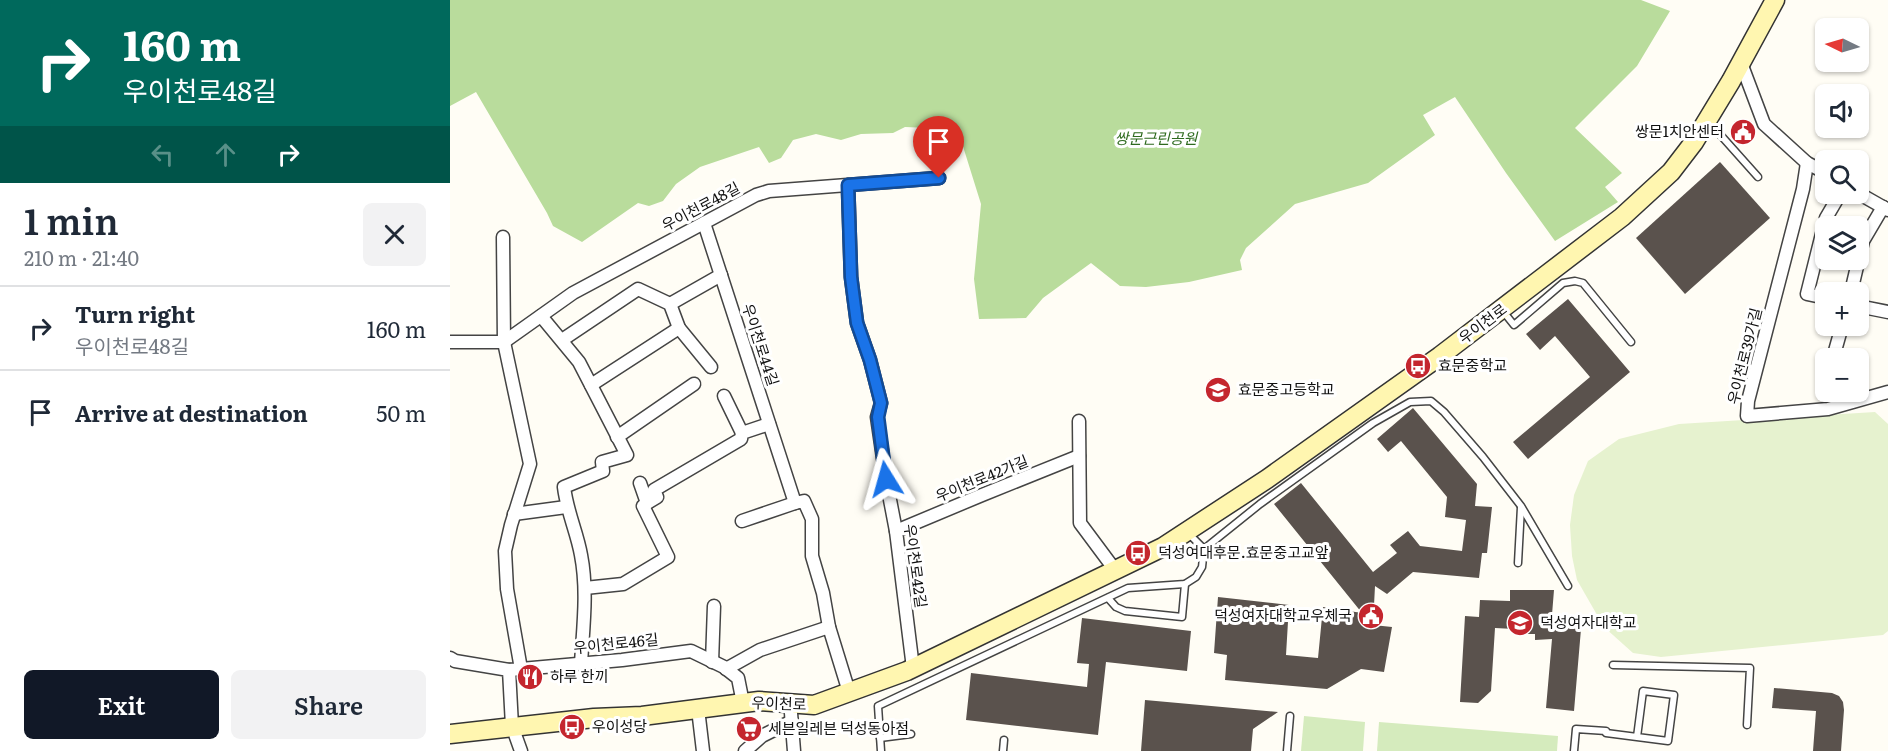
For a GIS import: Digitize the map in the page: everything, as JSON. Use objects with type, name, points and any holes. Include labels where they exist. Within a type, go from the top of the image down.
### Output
[{"type":"street","name":"우이천로","points":[[450,734],[594,718],[642,716],[759,700],[791,712],[849,693],[913,668],[1163,547],[1268,478],[1502,310],[1622,217],[1671,172],[1708,120],[1775,0]]},
{"type":"street","points":[[1741,63],[1764,124],[1807,163],[1815,167]]},
{"type":"street","name":"우이천로39가길","points":[[1807,163],[1803,189],[1748,401],[1747,416],[1828,409],[1888,392]]},
{"type":"street","name":"우이천로48길","points":[[504,342],[590,283],[756,195],[939,178]]},
{"type":"street","name":"우이천로42길","points":[[848,185],[851,277],[857,323],[870,360],[881,403],[878,417],[896,531],[913,668]]},
{"type":"street","points":[[1853,282],[1863,242],[1886,208],[1869,198]]},
{"type":"street","points":[[1815,296],[1807,294],[1826,218],[1834,204]]},
{"type":"street","name":"우이천로44길","points":[[704,223],[795,503],[804,501],[812,519],[812,556],[824,593],[829,627],[849,693]]},
{"type":"street","points":[[503,237],[504,342],[530,464],[505,551],[515,669],[512,726],[521,751]]},
{"type":"street","points":[[670,304],[721,275]]},
{"type":"street","points":[[562,340],[638,289],[670,304],[678,328],[711,367]]},
{"type":"street","points":[[1869,308],[1888,312]]},
{"type":"street","points":[[541,316],[579,362],[627,455],[602,462],[603,471],[564,487],[566,507],[581,554],[585,588],[581,664]]},
{"type":"street","points":[[591,385],[678,328]]},
{"type":"street","points":[[450,342],[504,342]]},
{"type":"street","points":[[617,436],[694,384]]},
{"type":"street","points":[[585,588],[623,584],[668,557],[643,506],[657,497],[654,490],[741,439],[742,433],[724,396]]},
{"type":"street","points":[[1079,422],[1080,523],[1115,570]]},
{"type":"street","points":[[742,433],[769,424]]},
{"type":"street","name":"우이천로42가길","points":[[896,531],[1079,456]]},
{"type":"street","points":[[640,483],[647,503]]},
{"type":"street","points":[[742,521],[795,503]]},
{"type":"street","points":[[514,514],[566,507]]},
{"type":"street","points":[[712,662],[714,606]]},
{"type":"street","points":[[743,703],[738,678],[726,669],[760,650],[829,627]]},
{"type":"street","name":"우이천로46길","points":[[515,669],[691,651],[726,669]]},
{"type":"street","points":[[452,660],[515,669]]},
{"type":"street","points":[[698,709],[703,751]]},
{"type":"street","points":[[745,751],[791,712]]},
{"type":"street","points":[[791,712],[794,751]]},
{"type":"lane","points":[[1708,120],[1758,177]]},
{"type":"lane","points":[[1502,310],[1514,325],[1563,283],[1575,281],[1583,283],[1631,342]]},
{"type":"lane","points":[[881,751],[878,706],[1128,588],[1185,584],[1196,577],[1202,567],[1204,549],[1260,504],[1373,423],[1410,402],[1431,401],[1444,412],[1483,457],[1521,506],[1568,586]]},
{"type":"lane","points":[[1518,563],[1521,506]]},
{"type":"lane","points":[[1186,532],[1204,549]]},
{"type":"lane","points":[[1108,598],[1116,607],[1125,611],[1182,617],[1185,584]]},
{"type":"lane","points":[[1613,665],[1750,668],[1747,725]]},
{"type":"lane","points":[[1574,751],[1576,729],[1606,732],[1637,737],[1668,741],[1674,695],[1642,691],[1637,737]]},
{"type":"lane","points":[[1287,751],[1290,716]]},
{"type":"lane","points":[[880,738],[911,734]]},
{"type":"lane","points":[[1003,751],[1004,740]]},
{"type":"green space","name":"쌍문근린공원","points":[[450,0],[1641,0],[1670,11],[1637,66],[1575,128],[1622,173],[1605,187],[1618,202],[1555,241],[1455,97],[1423,115],[1435,135],[1368,183],[1295,204],[1246,248],[1240,260],[1242,270],[1189,282],[1146,287],[1120,286],[1091,263],[1043,298],[1026,318],[979,319],[974,279],[981,204],[956,124],[928,128],[905,127],[893,133],[861,134],[841,140],[816,134],[793,140],[781,158],[769,163],[759,147],[700,167],[676,184],[663,201],[649,206],[638,203],[582,242],[553,226],[476,92],[450,106]]},
{"type":"green space","points":[[1875,412],[1888,424],[1888,631],[1883,635],[1661,657],[1633,653],[1604,627],[1577,580],[1572,556],[1570,525],[1574,495],[1588,461],[1619,439],[1679,424]]},
{"type":"green space","points":[[1304,716],[1365,722],[1363,751],[1301,751]]},
{"type":"green space","points":[[1379,722],[1558,736],[1557,751],[1377,751]]},
{"type":"building","points":[[1720,162],[1770,218],[1685,294],[1636,238]]},
{"type":"building","points":[[1568,299],[1630,372],[1528,459],[1513,442],[1590,377],[1555,336],[1540,350],[1526,334]]},
{"type":"building","points":[[1413,408],[1477,484],[1475,506],[1492,507],[1487,553],[1482,553],[1479,578],[1413,572],[1387,594],[1375,586],[1373,625],[1392,627],[1384,672],[1361,669],[1327,689],[1225,680],[1227,655],[1214,653],[1218,597],[1289,605],[1286,655],[1318,658],[1323,607],[1362,613],[1274,504],[1301,483],[1373,572],[1397,553],[1390,545],[1408,531],[1420,546],[1462,551],[1466,520],[1445,517],[1447,497],[1401,441],[1388,452],[1377,439]]},
{"type":"building","points":[[1510,590],[1554,590],[1551,627],[1581,629],[1574,711],[1546,708],[1552,639],[1535,640],[1535,634],[1514,634],[1514,629],[1495,628],[1491,691],[1478,703],[1460,702],[1465,616],[1479,617],[1480,600],[1510,601]]},
{"type":"building","points":[[1082,618],[1191,631],[1187,671],[1106,662],[1098,735],[966,720],[971,673],[1087,687],[1089,664],[1077,663]]},
{"type":"building","points":[[1774,688],[1832,693],[1839,696],[1844,710],[1841,751],[1813,751],[1816,711],[1772,708]]},
{"type":"building","points":[[1145,700],[1278,712],[1253,729],[1251,751],[1141,751]]},
{"type":"place","name":"쌍문1치안센터","points":[[1743,132]]},
{"type":"place","name":"효문중학교","points":[[1418,366]]},
{"type":"place","name":"효문중고등학교","points":[[1218,390]]},
{"type":"place","name":"덕성여대후문.효문중고교앞","points":[[1138,553]]},
{"type":"place","name":"덕성여자대학교우체국","points":[[1371,616]]},
{"type":"place","name":"덕성여자대학교","points":[[1520,623]]},
{"type":"place","name":"하루 한끼","points":[[530,677]]},
{"type":"place","name":"우이성당","points":[[572,727]]},
{"type":"place","name":"세븐일레븐 덕성동아점","points":[[749,729]]},
{"type":"route","points":[[886,479],[878,417],[881,403],[870,360],[857,323],[851,277],[848,185],[939,178]]}]
